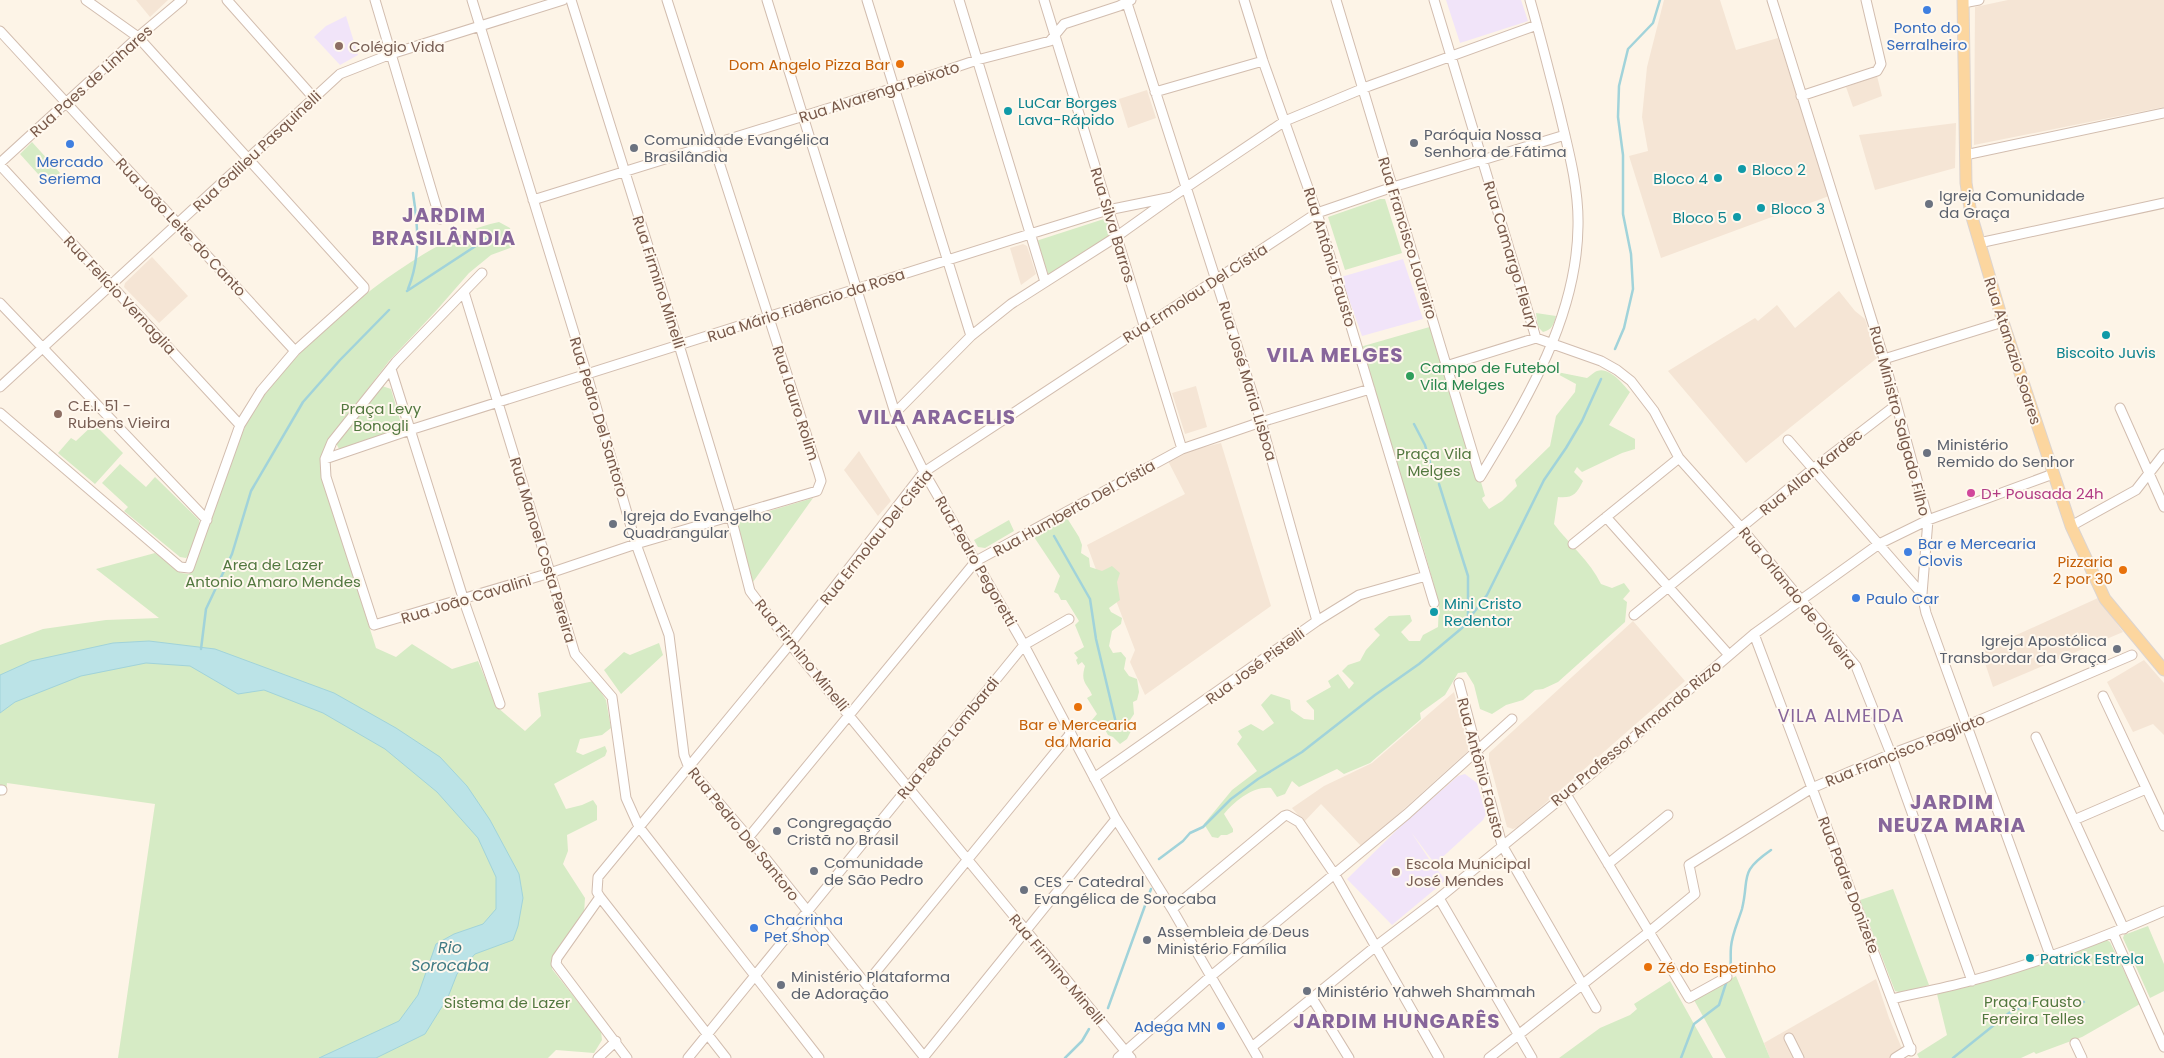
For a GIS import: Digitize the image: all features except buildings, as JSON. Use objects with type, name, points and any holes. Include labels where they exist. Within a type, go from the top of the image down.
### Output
[{"type":"main road","name":"Rua Atanazio Soares","points":[[1963,2],[1964,155],[1970,214],[2003,322],[2071,526],[2105,599],[2164,670]]},
{"type":"street","points":[[0,413],[180,567],[189,568],[240,425],[261,391],[295,351],[363,292],[364,287],[138,37],[86,0]]},
{"type":"street","name":"Rua Paes de Linhares","points":[[0,164],[138,37],[182,0]]},
{"type":"street","points":[[227,0],[313,97]]},
{"type":"street","points":[[375,0],[440,219]]},
{"type":"street","points":[[472,0],[480,26]]},
{"type":"street","name":"Rua Galileu Pasquinelli","points":[[0,387],[340,74],[391,54],[563,0]]},
{"type":"street","name":"Rua Firmino Minelli","points":[[571,0],[679,345],[731,517],[750,591],[790,644],[850,714],[1125,1056]]},
{"type":"street","name":"Rua Lauro Rolim","points":[[667,0],[819,474],[821,481],[817,491]]},
{"type":"street","name":"Rua Pedro Pegoretti","points":[[767,0],[895,413],[924,472],[1024,645],[1116,819],[1172,909],[1258,1058]]},
{"type":"street","points":[[867,0],[971,336]]},
{"type":"street","points":[[958,0],[1045,282]]},
{"type":"street","name":"Rua Silva Barros","points":[[1044,0],[1182,449]]},
{"type":"street","name":"Rua Alvarenga Peixoto","points":[[533,200],[894,88],[977,60],[1050,41],[1064,24],[1119,6],[1128,0]]},
{"type":"street","name":"Rua José Maria Lisboa","points":[[1128,0],[1155,92],[1261,422],[1317,621]]},
{"type":"street","name":"Rua Antônio Fausto","points":[[1244,0],[1263,61],[1317,213],[1434,603]]},
{"type":"street","name":"Rua Francisco Loureiro","points":[[1336,0],[1480,477],[1533,387],[1551,345]]},
{"type":"street","name":"Rua Camargo Fleury","points":[[1434,0],[1536,338]]},
{"type":"street","points":[[1446,366],[1536,338],[1551,345],[1568,296],[1577,241],[1577,209],[1565,135],[1530,0]]},
{"type":"street","name":"Rua Ministro Salgado Filho","points":[[1772,0],[1884,359],[1928,520],[1922,594],[1926,613],[2050,955]]},
{"type":"street","points":[[1801,96],[1877,71],[1881,64],[1866,0]]},
{"type":"street","points":[[1963,2],[1979,0]]},
{"type":"street","name":"Rua Pedro Del Santoro","points":[[480,26],[587,375],[636,544],[669,635],[684,755],[689,768],[748,838],[924,1058]]},
{"type":"street","points":[[895,413],[971,336],[1011,304],[1116,237],[1285,121],[1363,88],[1537,26]]},
{"type":"street","name":"Rua João Leite do Canto","points":[[0,31],[295,351]]},
{"type":"street","points":[[1155,92],[1263,61]]},
{"type":"street","points":[[1964,155],[2164,113]]},
{"type":"street","name":"Rua Ermolau Del Cístia","points":[[600,897],[597,892],[598,877],[790,644],[924,472],[1144,326],[1217,281],[1317,213],[1392,187],[1565,135]]},
{"type":"street","name":"Rua Felício Vernaglia","points":[[0,164],[240,425]]},
{"type":"street","name":"Rua Mário Fidêncio da Rosa","points":[[325,459],[410,430],[1030,234],[1108,210],[1172,197]]},
{"type":"street","points":[[1979,243],[2164,203]]},
{"type":"street","points":[[325,459],[332,442],[390,369],[439,315],[482,273]]},
{"type":"street","name":"Rua Manoel Costa Pereira","points":[[464,292],[575,654],[612,697],[626,798],[639,827],[819,1058]]},
{"type":"street","points":[[0,303],[207,520]]},
{"type":"street","points":[[1884,359],[2003,322]]},
{"type":"street","name":"Rua Orlando de Oliveira","points":[[1551,345],[1601,361],[1631,381],[1654,411],[1679,458],[1741,528],[1856,666],[1891,754],[1972,981]]},
{"type":"street","points":[[390,369],[500,704]]},
{"type":"street","name":"Rua Humberto Del Cístia","points":[[748,838],[976,562],[1182,449],[1261,422],[1370,389]]},
{"type":"street","name":"Rua Allan Kardec","points":[[1634,615],[1814,468],[1896,405]]},
{"type":"street","points":[[2120,408],[2164,507]]},
{"type":"street","points":[[1788,440],[1922,594]]},
{"type":"street","points":[[2071,526],[2136,490],[2164,454]]},
{"type":"street","points":[[1573,544],[1679,458]]},
{"type":"street","name":"Rua João Cavalini","points":[[325,459],[326,477],[373,624],[376,626],[550,573],[636,544],[817,491]]},
{"type":"street","name":"Rua Professor Armando Rizzo","points":[[1252,1047],[1566,794],[1754,634],[1879,544],[1928,520],[2053,474]]},
{"type":"street","points":[[1606,517],[1729,655]]},
{"type":"street","name":"Rua José Pistelli","points":[[1094,778],[1317,621],[1359,595],[1426,576]]},
{"type":"street","name":"Rua Pedro Lombardi","points":[[688,1058],[1024,645],[1069,619]]},
{"type":"street","name":"Rua Padre Donizete","points":[[1754,634],[1911,1050],[1895,1058]]},
{"type":"street","name":"Rua Francisco Pagliato","points":[[1649,932],[1695,894],[1689,865],[1812,788],[1891,754],[1966,726],[2132,655]]},
{"type":"street","name":"Rua Antônio Fausto","points":[[1459,683],[1502,845],[1596,1008]]},
{"type":"street","points":[[2103,696],[2164,826]]},
{"type":"street","points":[[1125,1056],[1210,977],[1335,875],[1512,718]]},
{"type":"street","points":[[866,984],[1071,733]]},
{"type":"street","points":[[2036,737],[2124,929]]},
{"type":"street","points":[[2074,820],[2146,789]]},
{"type":"street","points":[[1566,794],[1689,998],[1727,977]]},
{"type":"street","points":[[1608,864],[1668,815]]},
{"type":"street","points":[[1172,909],[1284,816],[1290,816],[1298,822],[1335,875],[1439,1058]]},
{"type":"street","points":[[924,1058],[1116,819]]},
{"type":"street","points":[[627,1058],[556,964],[557,958],[600,897],[726,1058]]},
{"type":"street","points":[[1439,898],[1532,1058]]},
{"type":"street","points":[[1892,999],[1972,981],[2124,929],[2164,911]]},
{"type":"street","points":[[1489,1058],[1649,932]]},
{"type":"street","points":[[2113,933],[2164,1047]]},
{"type":"street","points":[[1312,998],[1349,1058]]},
{"type":"street","points":[[1789,1038],[1799,1058]]},
{"type":"street","points":[[598,1058],[616,1041]]},
{"type":"street","points":[[2075,1043],[2082,1058]]},
{"type":"shaded area","points":[[136,0],[168,0],[150,17]]},
{"type":"shaded area","points":[[1446,0],[1521,0],[1528,21],[1460,43]]},
{"type":"shaded area","points":[[1664,0],[1720,0],[1736,50],[1778,38],[1829,196],[1661,258],[1629,156],[1648,151],[1642,117],[1647,67]]},
{"type":"shaded area","points":[[2008,0],[2164,0],[2164,107],[1974,145],[1975,7]]},
{"type":"shaded area","name":"Colégio Vida","points":[[346,16],[358,55],[340,65],[314,37],[326,26]]},
{"type":"shaded area","points":[[1877,76],[1882,96],[1853,107],[1846,87]]},
{"type":"shaded area","points":[[1147,90],[1156,118],[1128,128],[1119,99]]},
{"type":"shaded area","points":[[1956,123],[1955,168],[1875,190],[1859,135]]},
{"type":"shaded area","points":[[1023,244],[1027,246],[1036,274],[1021,285],[1010,248]]},
{"type":"shaded area","points":[[152,257],[188,296],[159,323],[124,287],[125,283]]},
{"type":"shaded area","points":[[1403,259],[1423,319],[1362,336],[1341,277]]},
{"type":"shaded area","points":[[1839,291],[1855,311],[1865,319],[1877,358],[1746,463],[1668,371],[1755,318],[1758,321],[1777,305],[1795,328]]},
{"type":"shaded area","points":[[1196,386],[1207,427],[1185,434],[1172,393]]},
{"type":"shaded area","points":[[1221,443],[1271,606],[1145,695],[1130,662],[1135,650],[1110,585],[1102,586],[1087,545],[1185,494],[1168,461],[1188,451]]},
{"type":"shaded area","points":[[859,451],[891,501],[878,516],[844,470]]},
{"type":"shaded area","points":[[2098,598],[2123,632],[1993,687],[1981,651]]},
{"type":"shaded area","points":[[1633,621],[1685,681],[1518,827],[1513,829],[1507,827],[1489,760],[1489,753]]},
{"type":"shaded area","points":[[2144,660],[2164,683],[2164,735],[2153,724],[2133,732],[2107,682]]},
{"type":"shaded area","points":[[1454,692],[1468,744],[1468,751],[1362,847],[1321,804],[1304,822],[1292,808],[1324,786],[1372,763]]},
{"type":"shaded area","points":[[1465,774],[1477,783],[1486,814],[1483,820],[1435,864],[1411,832],[1433,865],[1446,880],[1392,925],[1347,879],[1404,823],[1458,776]]},
{"type":"shaded area","points":[[1876,979],[1889,1018],[1906,1058],[1770,1058],[1764,1043]]},
{"type":"green space","points":[[32,142],[60,173],[47,184],[20,154]]},
{"type":"green space","points":[[1380,199],[1385,199],[1402,253],[1345,270],[1328,217]]},
{"type":"green space","points":[[1107,218],[1114,237],[1049,276],[1036,241]]},
{"type":"green space","points":[[499,222],[510,228],[515,246],[491,255],[469,273],[389,361],[329,440],[330,503],[376,648],[396,657],[412,644],[452,669],[478,661],[497,707],[525,731],[541,716],[538,693],[594,681],[606,700],[611,728],[602,735],[580,739],[576,752],[583,755],[605,746],[607,751],[605,756],[554,784],[566,809],[593,800],[597,806],[597,820],[567,835],[568,851],[563,864],[585,898],[584,914],[554,958],[552,969],[601,1031],[602,1040],[594,1053],[556,1050],[548,1058],[118,1058],[155,804],[7,783],[6,792],[0,796],[0,645],[43,629],[106,620],[159,618],[96,569],[155,553],[181,573],[189,574],[193,569],[245,427],[263,398],[288,366],[355,303],[393,274],[430,250],[467,232]]},
{"type":"green space","points":[[1536,313],[1556,316],[1551,328],[1543,332],[1538,327]]},
{"type":"green space","name":"Praça Vila Melges","points":[[1433,326],[1485,496],[1482,498],[1489,509],[1502,501],[1517,486],[1515,480],[1550,446],[1556,416],[1575,392],[1576,384],[1552,371],[1587,378],[1597,371],[1606,371],[1611,373],[1630,392],[1609,425],[1635,439],[1635,449],[1622,453],[1582,472],[1577,467],[1574,472],[1583,481],[1574,495],[1558,497],[1554,524],[1585,560],[1601,584],[1612,588],[1624,583],[1630,591],[1623,599],[1627,602],[1625,622],[1558,682],[1543,689],[1535,690],[1523,700],[1506,705],[1492,714],[1480,709],[1474,685],[1466,672],[1458,673],[1445,695],[1420,713],[1421,719],[1370,763],[1344,774],[1337,769],[1299,787],[1292,781],[1285,794],[1277,797],[1271,788],[1258,789],[1251,792],[1233,804],[1224,814],[1233,832],[1221,835],[1218,838],[1212,837],[1204,824],[1232,790],[1257,771],[1237,744],[1242,737],[1238,731],[1251,724],[1263,731],[1274,723],[1261,705],[1271,694],[1290,700],[1291,710],[1304,719],[1314,720],[1314,710],[1306,701],[1331,687],[1328,681],[1338,674],[1349,689],[1354,683],[1342,671],[1348,665],[1360,661],[1366,650],[1380,635],[1374,629],[1389,616],[1410,615],[1412,621],[1401,632],[1409,641],[1420,641],[1423,635],[1438,627],[1439,603],[1419,532],[1416,533],[1360,347]]},
{"type":"green space","name":"Praça Levy Bonogli","points":[[382,386],[391,389],[402,427],[339,449],[336,443]]},
{"type":"green space","points":[[94,424],[123,453],[95,484],[58,453],[71,438],[76,441]]},
{"type":"green space","points":[[120,464],[146,487],[155,477],[199,520],[200,530],[197,541],[193,551],[186,558],[180,557],[124,511],[128,507],[102,483]]},
{"type":"green space","points":[[813,498],[753,582],[736,521]]},
{"type":"green space","points":[[1067,518],[1079,537],[1082,545],[1081,553],[1089,558],[1090,567],[1102,571],[1112,566],[1120,573],[1117,582],[1120,600],[1109,608],[1111,612],[1122,618],[1121,624],[1112,631],[1109,646],[1113,653],[1121,652],[1126,658],[1124,669],[1129,676],[1137,679],[1139,692],[1137,700],[1133,702],[1134,714],[1126,726],[1131,731],[1127,739],[1120,744],[1108,735],[1103,726],[1097,726],[1092,720],[1097,714],[1087,698],[1092,695],[1083,676],[1085,666],[1082,662],[1078,665],[1076,660],[1078,658],[1074,653],[1084,647],[1075,625],[1079,621],[1066,600],[1061,600],[1058,594],[1054,592],[1060,576],[1034,537]]},
{"type":"green space","points":[[1009,520],[1014,531],[985,548],[978,547],[974,540]]},
{"type":"green space","points":[[659,643],[663,655],[621,694],[604,670],[624,652],[630,655]]},
{"type":"green space","points":[[1893,889],[1929,985],[1902,993],[1895,991],[1860,900]]},
{"type":"green space","points":[[2148,926],[2164,964],[2164,991],[2150,998],[2123,938],[2124,935]]},
{"type":"green space","name":"Praça Fausto Ferreira Telles","points":[[2105,939],[2110,942],[2140,1004],[2082,1037],[2021,1058],[1919,1058],[1917,1054],[1947,1035],[1937,994],[1973,985]]},
{"type":"green space","points":[[1736,976],[1770,1058],[1726,1058],[1694,1000]]},
{"type":"green space","points":[[1670,981],[1713,1058],[1559,1058],[1600,1028],[1630,1015],[1637,1009],[1634,1004]]},
{"type":"water","name":"Rio Sorocaba","points":[[149,641],[215,649],[334,693],[396,728],[440,757],[467,786],[490,820],[519,874],[523,898],[518,926],[513,940],[475,954],[457,974],[448,997],[425,1034],[376,1058],[319,1058],[399,1021],[418,995],[436,944],[454,934],[483,924],[496,909],[496,877],[478,838],[437,792],[385,749],[323,713],[264,690],[238,694],[190,666],[146,663],[81,676],[15,702],[0,713],[0,675],[31,661],[113,643]]},
{"type":"waterway","points":[[1615,349],[1624,328],[1633,289],[1631,254],[1623,214],[1623,155],[1618,117],[1619,86],[1628,49],[1653,23],[1660,0]]},
{"type":"waterway","points":[[408,289],[417,253],[413,193]]},
{"type":"waterway","points":[[407,291],[494,234]]},
{"type":"waterway","points":[[201,649],[206,609],[232,554],[251,491],[303,402],[340,360],[389,310]]},
{"type":"waterway","points":[[1159,859],[1183,841],[1190,833],[1203,827],[1231,799],[1258,779],[1302,752],[1375,695],[1419,664],[1462,628],[1487,595],[1544,480],[1582,421],[1601,379]]},
{"type":"waterway","points":[[1414,424],[1425,445],[1432,470]]},
{"type":"waterway","points":[[1439,484],[1468,576],[1468,618]]},
{"type":"waterway","points":[[1054,536],[1090,599],[1096,639],[1116,723]]},
{"type":"waterway","points":[[1729,975],[1732,942],[1742,909],[1749,870],[1771,850]]},
{"type":"waterway","points":[[1108,1008],[1151,889]]},
{"type":"waterway","points":[[1681,1058],[1694,1024],[1719,1005],[1727,980]]},
{"type":"waterway","points":[[1953,1058],[2009,1013],[2030,1003],[2047,1000],[2063,1003],[2084,1002]]},
{"type":"waterway","points":[[1065,1058],[1082,1041],[1089,1029]]},
{"type":"place","name":"Ponto do Serralheiro","points":[[1927,10]]},
{"type":"place","name":"Colégio Vida","points":[[339,46]]},
{"type":"place","name":"Dom Angelo Pizza Bar","points":[[900,64]]},
{"type":"place","name":"LuCar Borges Lava-Rápido","points":[[1008,111]]},
{"type":"place","name":"Paróquia Nossa Senhora de Fátima","points":[[1414,143]]},
{"type":"place","name":"Mercado Seriema","points":[[70,144]]},
{"type":"place","name":"Comunidade Evangélica Brasilândia","points":[[634,148]]},
{"type":"place","name":"Bloco 2","points":[[1742,169]]},
{"type":"place","name":"Bloco 4","points":[[1718,178]]},
{"type":"place","name":"Igreja Comunidade da Graça","points":[[1929,204]]},
{"type":"place","name":"Bloco 3","points":[[1761,208]]},
{"type":"place","name":"Bloco 5","points":[[1737,217]]},
{"type":"place","name":"Biscoito Juvis","points":[[2106,335]]},
{"type":"place","name":"Campo de Futebol Vila Melges","points":[[1410,376]]},
{"type":"place","name":"C.E.I. 51 - Rubens Vieira","points":[[58,414]]},
{"type":"place","name":"Ministério Remido do Senhor","points":[[1927,453]]},
{"type":"place","name":"D+ Pousada 24h","points":[[1971,493]]},
{"type":"place","name":"Igreja do Evangelho Quadrangular","points":[[613,524]]},
{"type":"place","name":"Bar e Mercearia Clovis","points":[[1908,552]]},
{"type":"place","name":"Pizzaria 2 por 30","points":[[2123,570]]},
{"type":"place","name":"Paulo Car","points":[[1856,598]]},
{"type":"place","name":"Mini Cristo Redentor","points":[[1434,612]]},
{"type":"place","name":"Igreja Apostólica Transbordar da Graça","points":[[2117,649]]},
{"type":"place","name":"Bar e Mercearia da Maria","points":[[1078,707]]},
{"type":"place","name":"Congregação Cristã no Brasil","points":[[777,831]]},
{"type":"place","name":"Comunidade de São Pedro","points":[[814,871]]},
{"type":"place","name":"Escola Municipal José Mendes","points":[[1396,872]]},
{"type":"place","name":"CES - Catedral Evangélica de Sorocaba","points":[[1024,890]]},
{"type":"place","name":"Chacrinha Pet Shop","points":[[754,928]]},
{"type":"place","name":"Assembleia de Deus Ministério Família","points":[[1147,940]]},
{"type":"place","name":"Patrick Estrela","points":[[2030,958]]},
{"type":"place","name":"Zé do Espetinho","points":[[1648,967]]},
{"type":"place","name":"Ministério Plataforma de Adoração","points":[[781,985]]},
{"type":"place","name":"Ministério Yahweh Shammah","points":[[1307,991]]},
{"type":"place","name":"Adega MN","points":[[1221,1026]]},
{"type":"district","name":"JARDIM BRASILÂNDIA","points":[[444,226]]},
{"type":"district","name":"VILA MELGES","points":[[1335,355]]},
{"type":"district","name":"VILA ARACELIS","points":[[937,417]]},
{"type":"district","name":"VILA ALMEIDA","points":[[1841,715]]},
{"type":"district","name":"JARDIM NEUZA MARIA","points":[[1952,814]]},
{"type":"district","name":"JARDIM HUNGARÊS","points":[[1397,1021]]},
{"type":"park label","name":"Area de Lazer Antonio Amaro Mendes","points":[[273,572]]},
{"type":"park label","name":"Sistema de Lazer","points":[[507,1002]]}]
